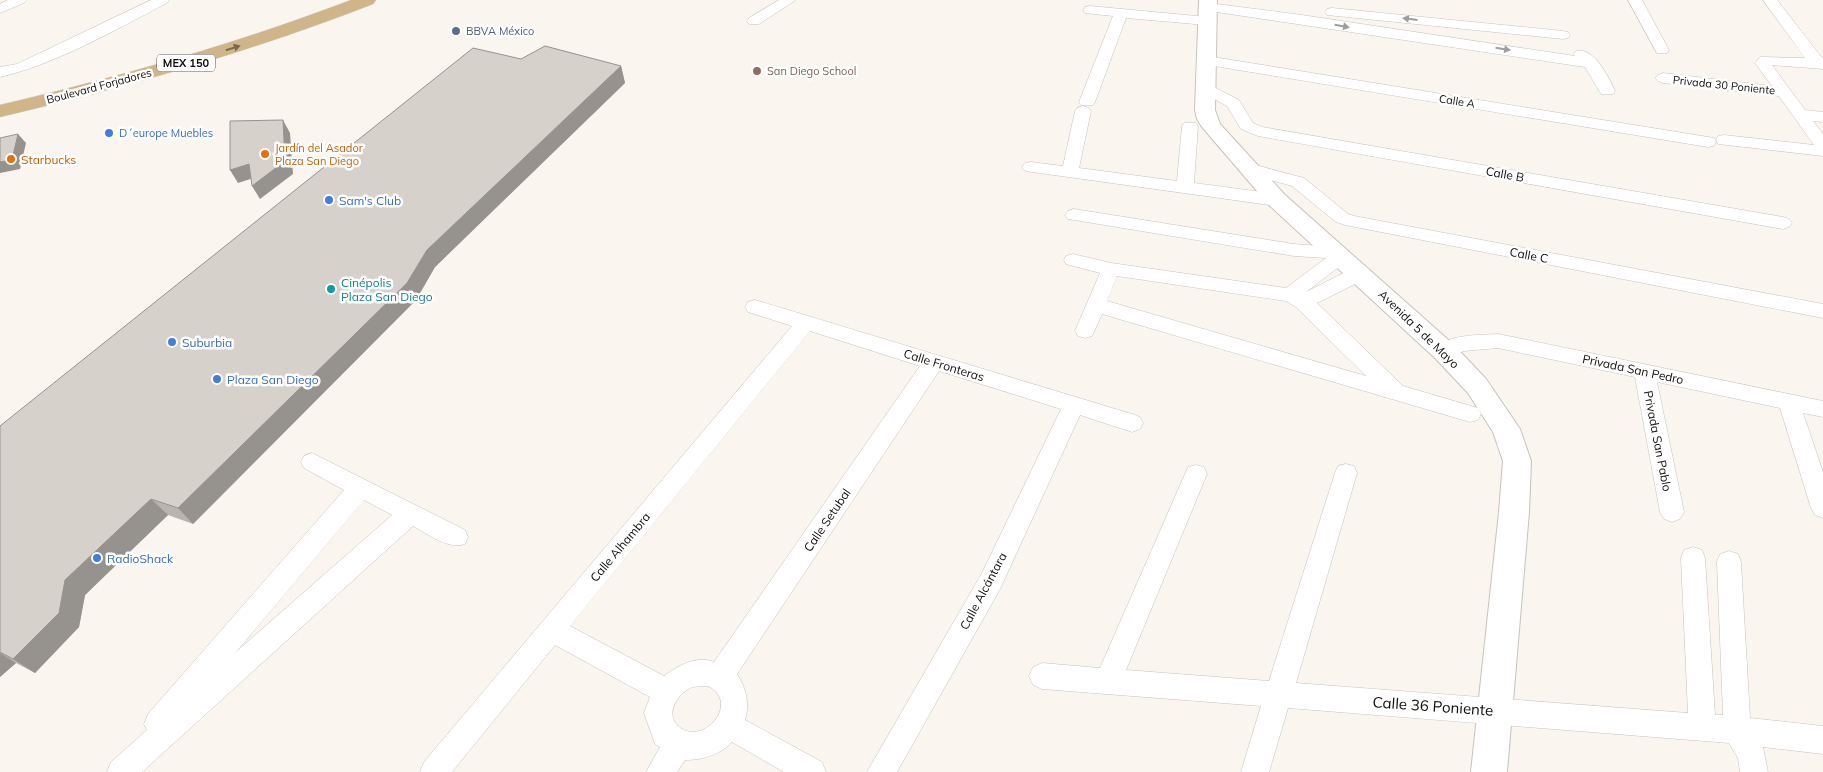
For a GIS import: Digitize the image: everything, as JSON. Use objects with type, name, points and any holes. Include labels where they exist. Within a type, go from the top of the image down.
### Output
[{"type":"main road","name":"Boulevard Forjadores","points":[[0,93],[44,84],[160,54],[324,0]]},
{"type":"main road","name":"Boulevard Forjadores","points":[[0,111],[167,69],[282,32],[367,0]]},
{"type":"street","points":[[0,9],[19,0]]},
{"type":"street","points":[[0,72],[30,63],[162,0]]},
{"type":"street","points":[[754,21],[789,0]]},
{"type":"street","points":[[1635,0],[1662,50]]},
{"type":"street","name":"Privada 30 Poniente","points":[[1770,0],[1820,64]]},
{"type":"street","points":[[1209,7],[1295,18],[1591,63]]},
{"type":"street","points":[[1090,10],[1121,13],[1209,7],[1294,10],[1369,14],[1563,35]]},
{"type":"street","name":"Avenida 5 de Mayo","points":[[1209,7],[1206,61],[1207,119],[1278,200],[1444,351],[1477,386],[1506,429],[1517,461],[1490,772]]},
{"type":"street","points":[[1070,172],[1085,107],[1121,13]]},
{"type":"street","points":[[1554,21],[1576,50],[1591,63],[1602,78],[1607,91]]},
{"type":"street","points":[[1437,22],[1440,40]]},
{"type":"street","name":"Privada 30 Poniente","points":[[1820,64],[1765,60],[1763,63],[1823,146]]},
{"type":"street","name":"Calle A","points":[[1206,61],[1716,141],[1823,152]]},
{"type":"street","name":"Privada 30 Poniente","points":[[1663,78],[1784,92]]},
{"type":"street","name":"Calle B","points":[[1206,88],[1233,103],[1247,126],[1258,131],[1783,223]]},
{"type":"street","points":[[1800,114],[1823,117]]},
{"type":"street","points":[[1185,188],[1190,126]]},
{"type":"street","points":[[1031,167],[1278,200]]},
{"type":"street","name":"Calle C","points":[[1248,168],[1298,182],[1342,218],[1351,221],[1823,311]]},
{"type":"street","points":[[1074,215],[1294,250],[1339,254]]},
{"type":"street","points":[[1296,299],[1310,278],[1339,254]]},
{"type":"street","points":[[1073,260],[1111,269],[1296,299],[1360,273]]},
{"type":"street","points":[[1086,331],[1111,269]]},
{"type":"street","points":[[1296,299],[1397,392]]},
{"type":"street","points":[[1096,305],[1470,414]]},
{"type":"street","name":"Calle Fronteras","points":[[755,306],[1132,423]]},
{"type":"street","name":"Calle Alhambra","points":[[434,772],[806,322]]},
{"type":"street","name":"Privada San Pedro","points":[[1444,351],[1461,344],[1498,341],[1823,409]]},
{"type":"street","name":"Calle Setubal","points":[[719,677],[934,362]]},
{"type":"street","name":"Privada San Pablo","points":[[1644,371],[1672,512]]},
{"type":"street","points":[[1789,402],[1823,508]]},
{"type":"street","name":"Calle Alcántara","points":[[881,772],[991,581],[1074,405]]},
{"type":"street","points":[[312,462],[456,537]]},
{"type":"street","points":[[1255,772],[1277,694],[1346,473]]},
{"type":"street","points":[[1108,681],[1196,474]]},
{"type":"street","points":[[117,772],[361,487]]},
{"type":"street","points":[[121,772],[410,514]]},
{"type":"street","points":[[1692,558],[1702,727]]},
{"type":"street","points":[[1729,562],[1737,730],[1752,754],[1754,772]]},
{"type":"street","points":[[552,630],[666,691]]},
{"type":"street","points":[[710,672],[719,677],[729,683],[736,703],[730,726],[710,742],[685,746],[665,734],[658,713],[666,691],[686,675],[710,672]]},
{"type":"street","name":"Calle 36 Poniente","points":[[1042,676],[1702,727],[1823,740]]},
{"type":"street","points":[[730,726],[812,772]]},
{"type":"street","points":[[660,772],[680,743]]},
{"type":"building","name":"Plaza San Diego","points":[[545,46],[621,66],[427,250],[407,283],[178,508],[151,499],[65,580],[59,613],[13,659],[0,652],[0,426],[473,48],[521,59]]},
{"type":"building","name":"Jardín del Asador Plaza San Diego","points":[[283,120],[285,161],[252,186],[249,164],[230,170],[230,121]]},
{"type":"building","points":[[18,134],[12,160],[0,162],[0,138]]},
{"type":"place","name":"BBVA México","points":[[456,31]]},
{"type":"place","name":"San Diego School","points":[[757,71]]},
{"type":"place","name":"D´europe Muebles","points":[[109,133]]},
{"type":"place","name":"Jardín del Asador Plaza San Diego","points":[[265,154]]},
{"type":"place","name":"Starbucks","points":[[11,159]]},
{"type":"place","name":"Sam's Club","points":[[329,200]]},
{"type":"place","name":"Cinépolis Plaza San Diego","points":[[331,289]]},
{"type":"place","name":"Suburbia","points":[[172,342]]},
{"type":"place","name":"Plaza San Diego","points":[[217,379]]},
{"type":"place","name":"RadioShack","points":[[97,558]]}]
